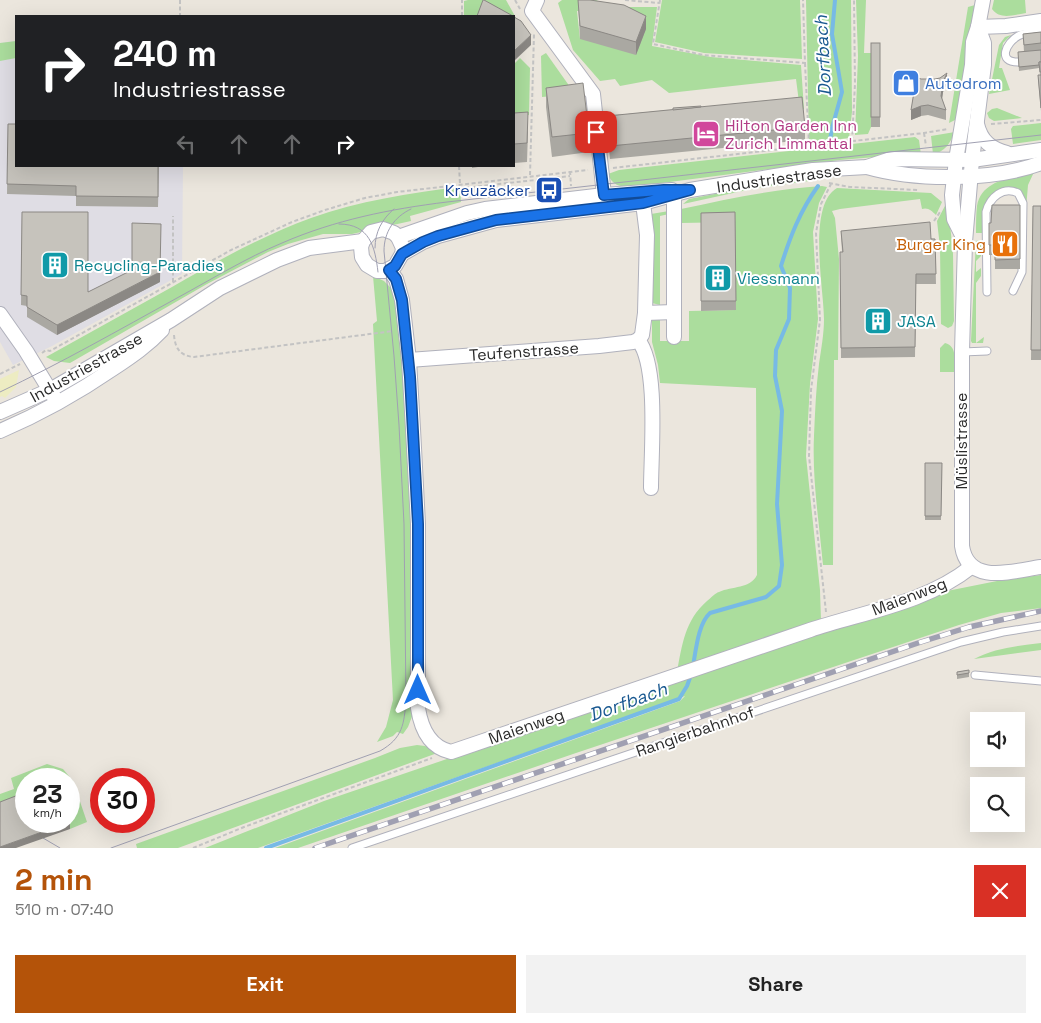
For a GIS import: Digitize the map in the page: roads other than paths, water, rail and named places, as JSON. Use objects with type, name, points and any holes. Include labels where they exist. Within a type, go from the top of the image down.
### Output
[{"type":"street","points":[[537,0],[532,11],[593,94],[604,195]]},
{"type":"street","name":"Müslistrasse","points":[[965,242],[954,219],[952,195],[972,65],[973,42],[983,0]]},
{"type":"street","points":[[978,27],[1006,26],[1041,21]]},
{"type":"street","name":"Müslistrasse","points":[[971,567],[963,556],[961,535],[962,352],[965,242],[972,160],[981,122],[984,65],[984,43],[978,27]]},
{"type":"street","points":[[981,122],[981,136],[988,145],[1001,152],[1011,154]]},
{"type":"street","name":"Industriestrasse","points":[[389,270],[395,266],[402,254],[423,242],[496,220],[643,203],[690,190],[813,170],[868,167],[891,159],[972,160],[1041,150]]},
{"type":"street","name":"Industriestrasse","points":[[868,167],[901,175],[985,176],[1041,163]]},
{"type":"street","name":"Industriestrasse","points":[[0,412],[50,390],[171,320],[220,288],[276,260],[309,248],[363,241],[371,232],[378,229],[388,230],[398,237],[467,213],[485,209],[604,195],[664,190],[690,190]]},
{"type":"street","points":[[674,195],[674,337]]},
{"type":"street","points":[[643,203],[647,235],[645,313],[643,330],[639,339],[648,359],[652,382],[651,488]]},
{"type":"street","points":[[398,237],[403,248],[402,254]]},
{"type":"street","points":[[363,241],[361,247],[362,258],[367,265],[374,270],[389,270],[396,279],[400,290],[409,360]]},
{"type":"street","points":[[328,245],[362,258]]},
{"type":"street","points":[[645,313],[674,312]]},
{"type":"street","points":[[0,314],[26,350],[57,403]]},
{"type":"street","name":"Industriestrasse","points":[[0,431],[84,389],[149,344],[171,320]]},
{"type":"street","name":"Teufenstrasse","points":[[409,360],[599,346],[632,342],[639,339]]},
{"type":"street","name":"Maienweg","points":[[409,360],[418,524],[418,708],[420,723],[428,737],[438,747],[451,752],[928,592],[949,583],[971,567]]},
{"type":"street","points":[[971,567],[981,572],[992,574],[1041,568]]},
{"type":"lane","points":[[1018,62],[1011,62],[1006,57],[1007,47],[1020,35],[1041,31]]},
{"type":"lane","points":[[988,292],[986,212],[997,195],[1008,190],[1018,193],[1022,202],[1022,272],[1013,291]]},
{"type":"lane","points":[[962,352],[987,351]]},
{"type":"lane","name":"Rangierbahnhof","points":[[352,848],[962,642],[1041,626]]},
{"type":"lane","points":[[975,675],[1041,681]]},
{"type":"waterway","name":"Dorfbach","points":[[830,140],[842,92],[832,34],[835,0]]},
{"type":"waterway","name":"Dorfbach","points":[[693,666],[700,630],[710,613],[766,597],[779,586],[782,565],[777,504],[782,411],[775,376],[776,350],[789,319],[790,288],[781,266],[796,224],[818,186]]},
{"type":"waterway","name":"Dorfbach","points":[[266,848],[679,699],[691,675]]},
{"type":"tram line","points":[[0,392],[90,346],[255,255],[302,235],[363,216],[447,202],[1041,135]]},
{"type":"tram line","points":[[375,248],[380,226],[394,209]]},
{"type":"tram line","points":[[111,848],[380,751],[388,746],[401,730],[406,700],[404,524],[399,425],[384,244],[391,226],[400,216],[411,209]]},
{"type":"tram line","points":[[339,224],[358,228],[369,239],[373,246],[378,272]]},
{"type":"tram line","points":[[43,838],[60,848]]},
{"type":"railway","points":[[315,848],[921,642],[969,627],[1041,611]]},
{"type":"place","name":"Autodrom","points":[[906,83]]},
{"type":"place","name":"Hilton Garden Inn Zurich Limmattal","points":[[706,134]]},
{"type":"place","name":"Kreuzäcker","points":[[549,190]]},
{"type":"place","name":"Burger King","points":[[1005,244]]},
{"type":"place","name":"Recycling-Paradies","points":[[55,265]]},
{"type":"place","name":"Viessmann","points":[[718,278]]},
{"type":"place","name":"JASA","points":[[878,321]]}]
